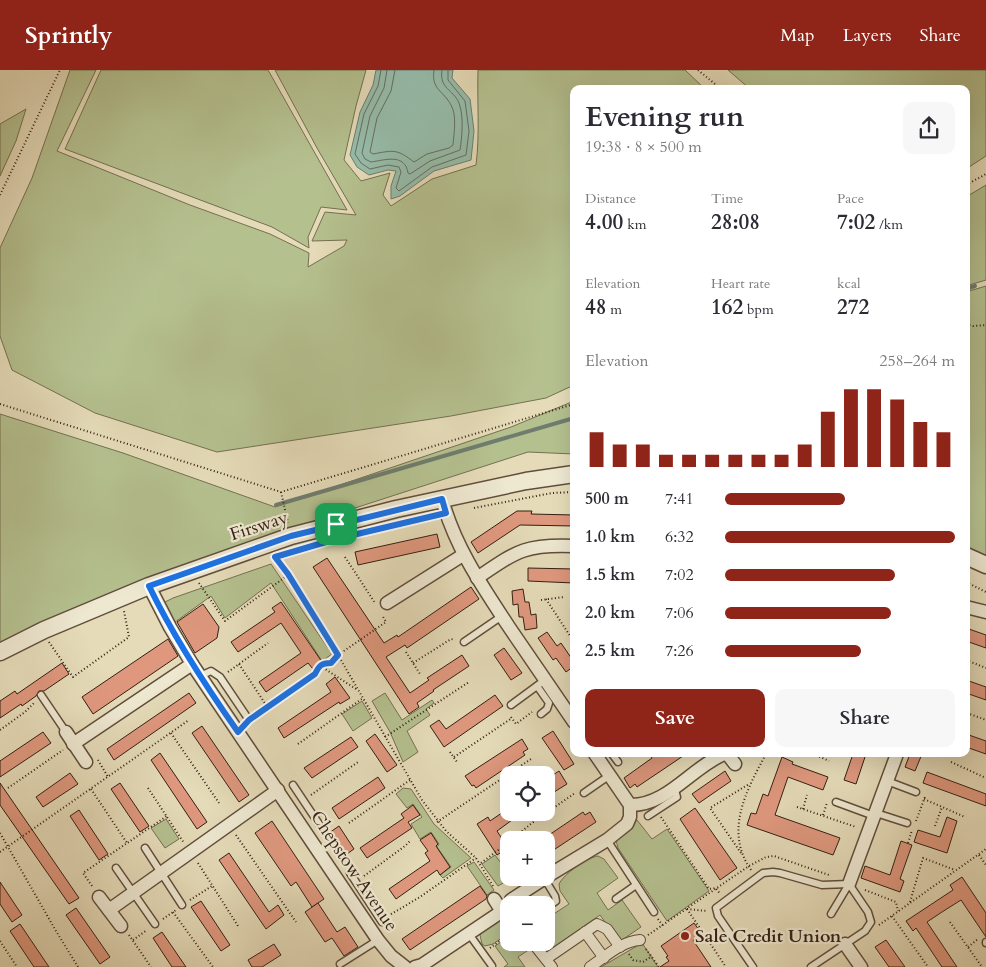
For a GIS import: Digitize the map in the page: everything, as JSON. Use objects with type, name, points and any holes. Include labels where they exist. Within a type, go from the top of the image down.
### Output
[{"type":"street","name":"Firsway","points":[[0,652],[44,630],[149,586],[291,536],[444,506],[526,481],[570,475]]},
{"type":"street","points":[[444,506],[463,555],[502,616],[541,683],[570,717]]},
{"type":"street","points":[[477,578],[522,550],[541,546],[570,546]]},
{"type":"street","points":[[387,604],[463,555]]},
{"type":"street","points":[[970,558],[986,565]]},
{"type":"street","name":"Chepstow Avenue","points":[[149,586],[170,627],[200,676],[378,940],[391,956],[405,967]]},
{"type":"street","points":[[970,607],[986,612]]},
{"type":"street","points":[[73,744],[192,664]]},
{"type":"street","points":[[66,732],[86,762]]},
{"type":"street","points":[[555,872],[607,840],[627,824],[631,811],[630,804],[597,757]]},
{"type":"street","points":[[630,804],[640,805],[655,800],[719,757]]},
{"type":"street","points":[[730,757],[736,764]]},
{"type":"street","points":[[849,884],[896,757]]},
{"type":"street","points":[[109,910],[278,790]]},
{"type":"street","points":[[522,896],[535,886]]},
{"type":"street","points":[[420,966],[498,914],[501,910],[495,894]]},
{"type":"street","points":[[99,897],[121,926]]},
{"type":"street","points":[[539,951],[549,963],[597,924],[607,929],[622,946]]},
{"type":"street","points":[[585,932],[604,958]]},
{"type":"street","points":[[590,967],[622,946],[632,941],[640,940]]},
{"type":"street","points":[[846,944],[860,967]]},
{"type":"lane","points":[[464,642],[502,616]]},
{"type":"lane","points":[[200,676],[211,671],[220,677],[249,720],[238,732]]},
{"type":"lane","points":[[510,705],[541,683],[549,703],[547,709],[541,714]]},
{"type":"lane","points":[[41,695],[66,732]]},
{"type":"lane","points":[[614,757],[618,762]]},
{"type":"lane","points":[[584,793],[610,775]]},
{"type":"lane","points":[[887,781],[916,792]]},
{"type":"lane","points":[[293,785],[320,827]]},
{"type":"lane","points":[[648,816],[677,797],[674,787]]},
{"type":"lane","points":[[292,811],[304,802]]},
{"type":"lane","points":[[836,802],[907,823]]},
{"type":"lane","points":[[607,840],[654,912]]},
{"type":"lane","points":[[145,848],[182,905]]},
{"type":"lane","points":[[116,868],[155,924]]},
{"type":"lane","points":[[753,967],[716,912],[716,908],[757,878],[773,872],[822,885],[849,884]]},
{"type":"lane","points":[[350,873],[382,922]]},
{"type":"lane","points":[[346,893],[357,883]]},
{"type":"lane","points":[[831,914],[849,884]]},
{"type":"lane","points":[[811,967],[869,927],[871,922],[868,912],[849,884]]},
{"type":"lane","points":[[616,898],[636,885]]},
{"type":"lane","points":[[469,934],[492,966]]},
{"type":"lane","points":[[340,964],[378,940]]},
{"type":"path","points":[[0,195],[60,70]]},
{"type":"path","points":[[698,70],[716,85]]},
{"type":"path","points":[[970,183],[986,174]]},
{"type":"path","points":[[970,325],[986,325]]},
{"type":"path","points":[[0,404],[281,492],[570,405]]},
{"type":"path","points":[[281,492],[285,509]]},
{"type":"path","points":[[444,506],[570,492]]},
{"type":"path","points":[[268,559],[275,557],[288,574],[338,655],[410,780],[437,822],[476,858],[495,894]]},
{"type":"path","points":[[345,557],[386,622],[338,655],[325,669],[358,691]]},
{"type":"path","points":[[199,582],[226,621],[288,574]]},
{"type":"path","points":[[970,584],[986,592]]},
{"type":"path","points":[[541,600],[564,597]]},
{"type":"path","points":[[546,599],[570,636]]},
{"type":"path","points":[[49,642],[73,677],[129,637],[124,611]]},
{"type":"path","points":[[414,664],[451,639],[464,642]]},
{"type":"path","points":[[220,677],[268,643]]},
{"type":"path","points":[[406,652],[420,674]]},
{"type":"path","points":[[970,662],[986,668]]},
{"type":"path","points":[[249,720],[315,674],[319,666],[324,663],[331,663]]},
{"type":"path","points":[[239,664],[268,708]]},
{"type":"path","points":[[385,737],[469,682]]},
{"type":"path","points":[[0,730],[25,712],[41,695]]},
{"type":"path","points":[[298,744],[363,698]]},
{"type":"path","points":[[510,705],[506,709],[516,724],[532,712],[536,717],[541,714]]},
{"type":"path","points":[[970,715],[986,720]]},
{"type":"path","points":[[454,758],[512,718]]},
{"type":"path","points":[[0,852],[189,720]]},
{"type":"path","points":[[171,733],[219,803]]},
{"type":"path","points":[[8,788],[73,744]]},
{"type":"path","points":[[450,752],[457,762]]},
{"type":"path","points":[[742,855],[738,836],[741,810],[751,783],[764,757]]},
{"type":"path","points":[[820,757],[829,761]]},
{"type":"path","points":[[437,822],[531,759]]},
{"type":"path","points":[[98,760],[108,777]]},
{"type":"path","points":[[304,802],[358,762]]},
{"type":"path","points":[[951,762],[986,778]]},
{"type":"path","points":[[349,823],[410,780]]},
{"type":"path","points":[[751,783],[710,808],[757,878]]},
{"type":"path","points":[[148,788],[238,926]]},
{"type":"path","points":[[91,789],[127,843]]},
{"type":"path","points":[[522,831],[578,792],[584,793]]},
{"type":"path","points":[[908,843],[926,795],[916,792]]},
{"type":"path","points":[[803,809],[807,795]]},
{"type":"path","points":[[924,799],[965,817]]},
{"type":"path","points":[[797,807],[869,832]]},
{"type":"path","points":[[935,826],[942,807]]},
{"type":"path","points":[[657,811],[709,889],[716,888],[724,902]]},
{"type":"path","points":[[99,897],[83,873],[167,816]]},
{"type":"path","points":[[230,825],[296,922]]},
{"type":"path","points":[[0,833],[78,967]]},
{"type":"path","points":[[357,883],[411,840]]},
{"type":"path","points":[[480,864],[500,849]]},
{"type":"path","points":[[869,927],[879,925],[986,849]]},
{"type":"path","points":[[979,855],[986,865]]},
{"type":"path","points":[[393,913],[420,897],[476,858]]},
{"type":"path","points":[[910,902],[923,858],[956,871]]},
{"type":"path","points":[[849,884],[896,902],[898,911]]},
{"type":"path","points":[[182,905],[212,886]]},
{"type":"path","points":[[716,912],[687,909],[726,967]]},
{"type":"path","points":[[173,912],[213,967]]},
{"type":"path","points":[[892,916],[928,967]]},
{"type":"path","points":[[950,922],[982,967]]},
{"type":"path","points":[[121,926],[151,967]]},
{"type":"path","points":[[482,953],[500,940]]},
{"type":"path","points":[[640,940],[659,967]]},
{"type":"path","points":[[0,941],[17,967]]},
{"type":"path","points":[[622,946],[633,960],[644,962],[652,956]]},
{"type":"shaded area","points":[[70,70],[96,70],[57,151],[190,205],[270,234],[309,253],[308,267],[344,246],[347,240],[312,241],[325,212],[356,215],[275,70],[366,70],[344,160],[361,181],[390,173],[383,195],[391,206],[432,179],[476,165],[478,70],[685,70],[701,85],[570,85],[570,387],[546,398],[451,416],[217,452],[95,413],[12,370],[0,336],[0,248],[32,178]]},
{"type":"shaded area","points":[[101,70],[268,70],[347,210],[321,207],[308,237],[309,248],[272,227],[65,149]]},
{"type":"shaded area","points":[[728,70],[986,70],[986,156],[970,166],[970,85],[745,85]]},
{"type":"shaded area","points":[[26,109],[16,141],[0,176],[0,124]]},
{"type":"shaded area","points":[[986,185],[986,280],[970,285],[970,195]]},
{"type":"shaded area","points":[[986,286],[986,558],[970,552],[970,291]]},
{"type":"shaded area","points":[[570,403],[570,454],[528,452],[287,530],[0,645],[0,414],[123,453],[275,507],[511,427]]},
{"type":"shaded area","points":[[271,564],[332,654],[322,661],[271,583],[225,618],[211,596],[171,625],[163,605],[165,602]]},
{"type":"shaded area","points":[[385,693],[402,720],[432,700],[434,703],[426,709],[430,715],[407,731],[418,752],[403,762],[390,732],[372,701]]},
{"type":"shaded area","points":[[362,701],[372,718],[353,731],[342,714]]},
{"type":"shaded area","points":[[403,788],[411,789],[434,824],[471,858],[443,878],[440,875],[451,867],[437,847],[439,844],[431,832],[420,839],[411,824],[422,817],[413,804],[407,808],[396,794]]},
{"type":"shaded area","points":[[166,819],[179,839],[165,848],[151,828]]},
{"type":"shaded area","points":[[637,820],[652,839],[667,829],[709,891],[667,921],[618,848],[616,840],[629,825]]},
{"type":"shaded area","points":[[495,855],[500,862],[500,885],[498,886],[482,864]]},
{"type":"shaded area","points":[[598,856],[604,859],[618,878],[597,893],[608,910],[622,900],[641,927],[619,942],[600,915],[555,946],[555,913],[569,904],[560,891],[559,884],[576,867]]},
{"type":"shaded area","points":[[474,862],[494,890],[487,895],[467,866]]},
{"type":"shaded area","points":[[500,919],[500,939],[485,946],[482,944],[480,935]]},
{"type":"shaded area","points":[[500,943],[500,951],[527,951],[518,957],[525,967],[504,967],[508,964],[495,946]]},
{"type":"shaded area","points":[[642,943],[658,967],[601,967]]},
{"type":"water","points":[[376,70],[453,70],[452,78],[470,99],[474,131],[471,160],[434,171],[400,196],[391,199],[391,186],[396,171],[388,170],[369,175],[357,167],[350,155],[360,112],[373,85]]},
{"type":"building","points":[[517,511],[532,511],[531,514],[570,515],[570,526],[520,525],[478,553],[471,542]]},
{"type":"building","points":[[437,534],[440,547],[358,565],[355,552]]},
{"type":"building","points":[[327,558],[384,643],[397,635],[398,637],[471,587],[479,599],[407,648],[405,645],[386,657],[410,693],[429,680],[427,678],[462,655],[469,666],[433,690],[417,703],[419,707],[409,714],[313,567]]},
{"type":"building","points":[[528,568],[570,569],[570,583],[528,581]]},
{"type":"building","points":[[523,589],[525,602],[529,602],[531,615],[536,614],[537,628],[525,630],[523,617],[519,617],[518,604],[513,605],[512,591]]},
{"type":"building","points":[[281,602],[322,662],[313,669],[308,663],[266,692],[259,682],[301,653],[281,623],[238,652],[231,642],[275,612],[272,608]]},
{"type":"building","points":[[203,604],[219,627],[217,638],[195,653],[177,622]]},
{"type":"building","points":[[970,629],[986,635],[986,648],[970,642]]},
{"type":"building","points":[[547,632],[557,646],[561,643],[570,656],[570,669],[566,672],[556,658],[553,660],[538,638]]},
{"type":"building","points":[[168,639],[178,656],[93,714],[82,697]]},
{"type":"building","points":[[504,648],[522,673],[511,680],[494,655]]},
{"type":"building","points":[[62,663],[69,674],[44,691],[39,691],[36,696],[22,706],[21,704],[0,718],[0,701],[15,691],[17,694]]},
{"type":"building","points":[[335,677],[350,698],[340,704],[339,702],[284,738],[278,728],[331,692],[326,684]]},
{"type":"building","points":[[970,681],[986,687],[986,700],[970,694]]},
{"type":"building","points":[[189,693],[196,703],[114,760],[107,749]]},
{"type":"building","points":[[495,695],[503,706],[444,747],[430,726],[439,720],[446,729]]},
{"type":"building","points":[[202,726],[249,795],[239,802],[192,733]]},
{"type":"building","points":[[553,731],[574,764],[564,770],[542,738]]},
{"type":"building","points":[[43,732],[51,743],[0,777],[0,761]]},
{"type":"building","points":[[375,734],[397,765],[387,772],[366,741]]},
{"type":"building","points":[[970,735],[986,741],[986,754],[970,748]]},
{"type":"building","points":[[351,737],[358,747],[312,778],[304,768]]},
{"type":"building","points":[[522,739],[528,749],[523,752],[525,755],[509,766],[500,766],[500,772],[476,788],[474,785],[472,786],[465,776]]},
{"type":"building","points":[[160,753],[207,822],[197,829],[151,760]]},
{"type":"building","points":[[682,757],[637,787],[635,784],[630,788],[624,778],[652,758]]},
{"type":"building","points":[[782,757],[793,762],[792,764],[828,777],[823,790],[788,777],[775,815],[840,838],[833,855],[747,825],[751,813],[756,814],[763,794],[768,796]]},
{"type":"building","points":[[852,757],[865,757],[856,784],[844,780]]},
{"type":"building","points":[[909,757],[921,757],[915,771],[905,767]]},
{"type":"building","points":[[559,771],[567,784],[555,791],[555,774]]},
{"type":"building","points":[[725,771],[731,781],[699,803],[692,794]]},
{"type":"building","points":[[927,772],[986,794],[986,806],[923,783]]},
{"type":"building","points":[[70,773],[78,784],[43,807],[36,797]]},
{"type":"building","points":[[378,777],[385,788],[339,819],[332,808]]},
{"type":"building","points":[[0,783],[79,898],[69,904],[0,805]]},
{"type":"building","points":[[120,783],[149,826],[140,832],[111,789]]},
{"type":"building","points":[[413,805],[420,815],[408,822],[412,828],[367,858],[360,848],[404,818],[401,814]]},
{"type":"building","points":[[695,808],[737,868],[720,880],[680,819]]},
{"type":"building","points":[[79,810],[108,854],[99,860],[70,816]]},
{"type":"building","points":[[583,812],[585,815],[590,812],[596,822],[555,849],[555,831]]},
{"type":"building","points":[[500,814],[500,821],[511,821],[497,831],[500,836],[500,853],[497,855],[477,824],[488,817],[490,821]]},
{"type":"building","points":[[947,817],[957,821],[947,853],[914,842],[918,830],[940,837]]},
{"type":"building","points":[[272,821],[324,899],[312,907],[296,882],[291,886],[255,833]]},
{"type":"building","points":[[339,826],[354,849],[344,856],[329,833]]},
{"type":"building","points":[[431,833],[438,844],[436,846],[450,867],[440,875],[437,870],[396,899],[389,889],[430,861],[425,853],[428,851],[420,840]]},
{"type":"building","points":[[901,841],[912,845],[900,879],[904,881],[900,892],[861,878],[865,866],[890,875]]},
{"type":"building","points":[[229,853],[269,912],[278,905],[284,915],[266,929],[219,860]]},
{"type":"building","points":[[962,877],[986,913],[986,937],[961,900],[927,922],[957,967],[942,967],[916,928],[913,931],[906,921],[953,890],[950,885]]},
{"type":"building","points":[[0,882],[22,915],[12,922],[0,904]]},
{"type":"building","points":[[480,886],[487,896],[486,899],[410,950],[402,939]]},
{"type":"building","points":[[201,901],[230,945],[221,951],[191,907]]},
{"type":"building","points":[[318,903],[337,932],[345,927],[358,947],[344,956],[332,938],[325,942],[305,912]]},
{"type":"building","points":[[76,908],[110,957],[100,964],[66,915]]},
{"type":"building","points":[[694,923],[702,934],[693,940],[711,967],[660,967],[669,961],[661,946]]},
{"type":"building","points":[[20,924],[49,967],[34,967],[10,931]]},
{"type":"building","points":[[162,932],[186,967],[172,967],[153,938]]},
{"type":"building","points":[[886,940],[905,967],[889,967],[875,947]]},
{"type":"building","points":[[274,944],[281,955],[262,967],[252,967],[248,960]]},
{"type":"waterway","points":[[970,288],[975,286]]},
{"type":"waterway","points":[[276,505],[570,419]]},
{"type":"place","name":"Sale Credit Union","points":[[685,936]]},
{"type":"route","points":[[442,499],[446,513],[336,539],[275,557],[288,574],[338,655],[331,663],[324,663],[319,666],[315,674],[249,720],[238,732],[189,660],[149,586],[230,556],[291,536],[336,524],[442,499]]}]
